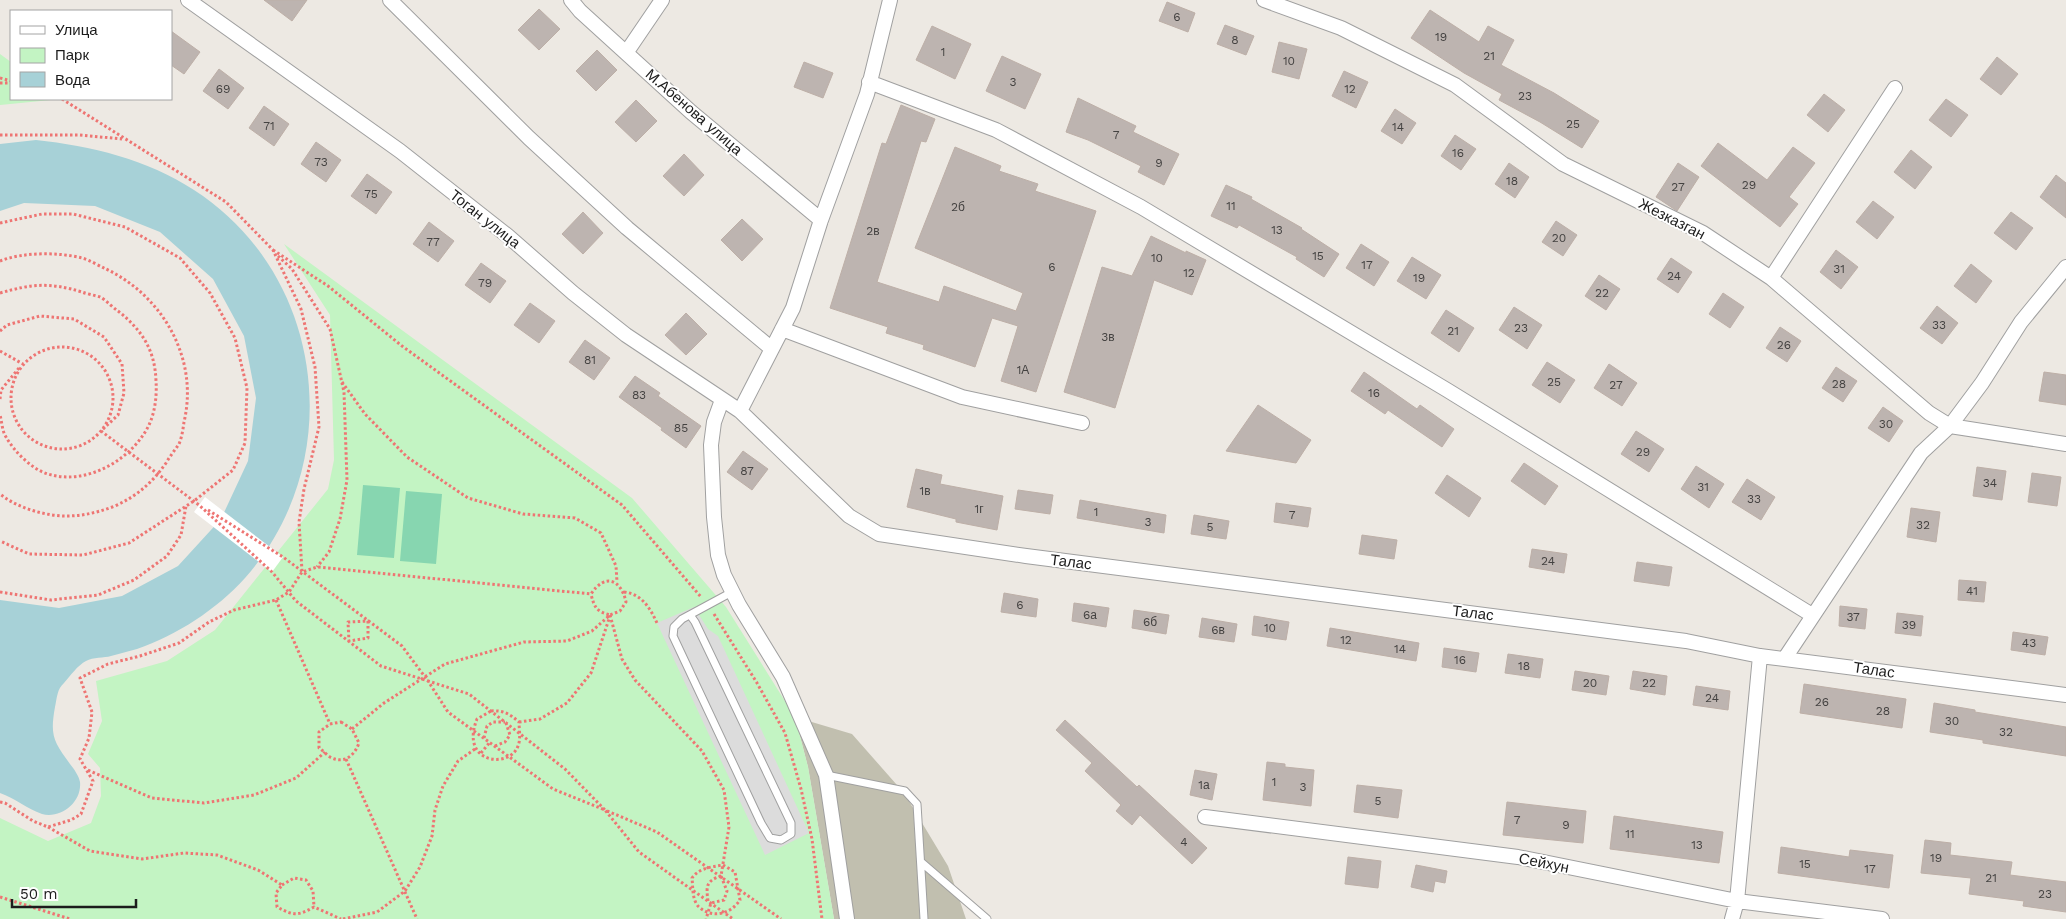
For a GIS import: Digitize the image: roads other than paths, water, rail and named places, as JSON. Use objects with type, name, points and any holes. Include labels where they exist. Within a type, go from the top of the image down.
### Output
[{"type":"street","name":"Тоган улица","points":[[188,0],[400,152],[508,236],[573,293],[626,335],[740,411],[849,516],[879,534]]},
{"type":"street","points":[[390,0],[529,138],[627,228],[772,349]]},
{"type":"street","name":"М.Абенова улица","points":[[571,0],[691,112],[821,220]]},
{"type":"street","points":[[626,53],[662,0]]},
{"type":"street","points":[[740,411],[793,308],[821,220],[870,82],[890,0]]},
{"type":"street","name":"Жезказган","points":[[1264,0],[1341,28],[1455,85],[1563,164],[1703,233],[1771,278],[1929,413],[1950,426],[2066,444]]},
{"type":"street","points":[[870,82],[996,130],[1141,207],[1455,395],[1812,615]]},
{"type":"street","points":[[1771,278],[1895,88]]},
{"type":"street","points":[[1785,658],[1921,453],[1950,426],[1982,383],[2021,322],[2066,267]]},
{"type":"street","points":[[782,329],[962,397],[1082,423]]},
{"type":"street","points":[[722,400],[714,422],[711,444],[712,486],[718,555],[732,592],[783,677],[826,775],[847,919]]},
{"type":"street","name":"Талас","points":[[879,534],[1026,556],[1686,641],[1760,656],[2066,695]]},
{"type":"street","points":[[1732,919],[1737,901],[1760,656]]},
{"type":"street","name":"Сейхун","points":[[1205,816],[1518,857],[1737,901],[1882,919]]},
{"type":"lane","points":[[690,615],[791,823],[791,834],[781,840],[770,838],[761,823],[673,636],[674,626],[682,619],[732,592]]},
{"type":"lane","points":[[826,775],[906,791],[918,804],[924,919]]},
{"type":"lane","points":[[920,862],[987,919]]},
{"type":"water","points":[[36,140],[98,150],[157,170],[194,190],[238,226],[272,270],[295,320],[308,372],[309,427],[299,480],[278,532],[245,578],[209,611],[181,629],[152,643],[137,649],[86,661],[77,668],[60,688],[53,724],[54,737],[77,775],[80,789],[78,796],[69,807],[56,814],[49,815],[37,812],[0,793],[0,600],[59,608],[122,596],[178,566],[221,519],[248,461],[256,398],[244,336],[213,279],[160,232],[95,206],[24,203],[0,211],[0,144]]}]
